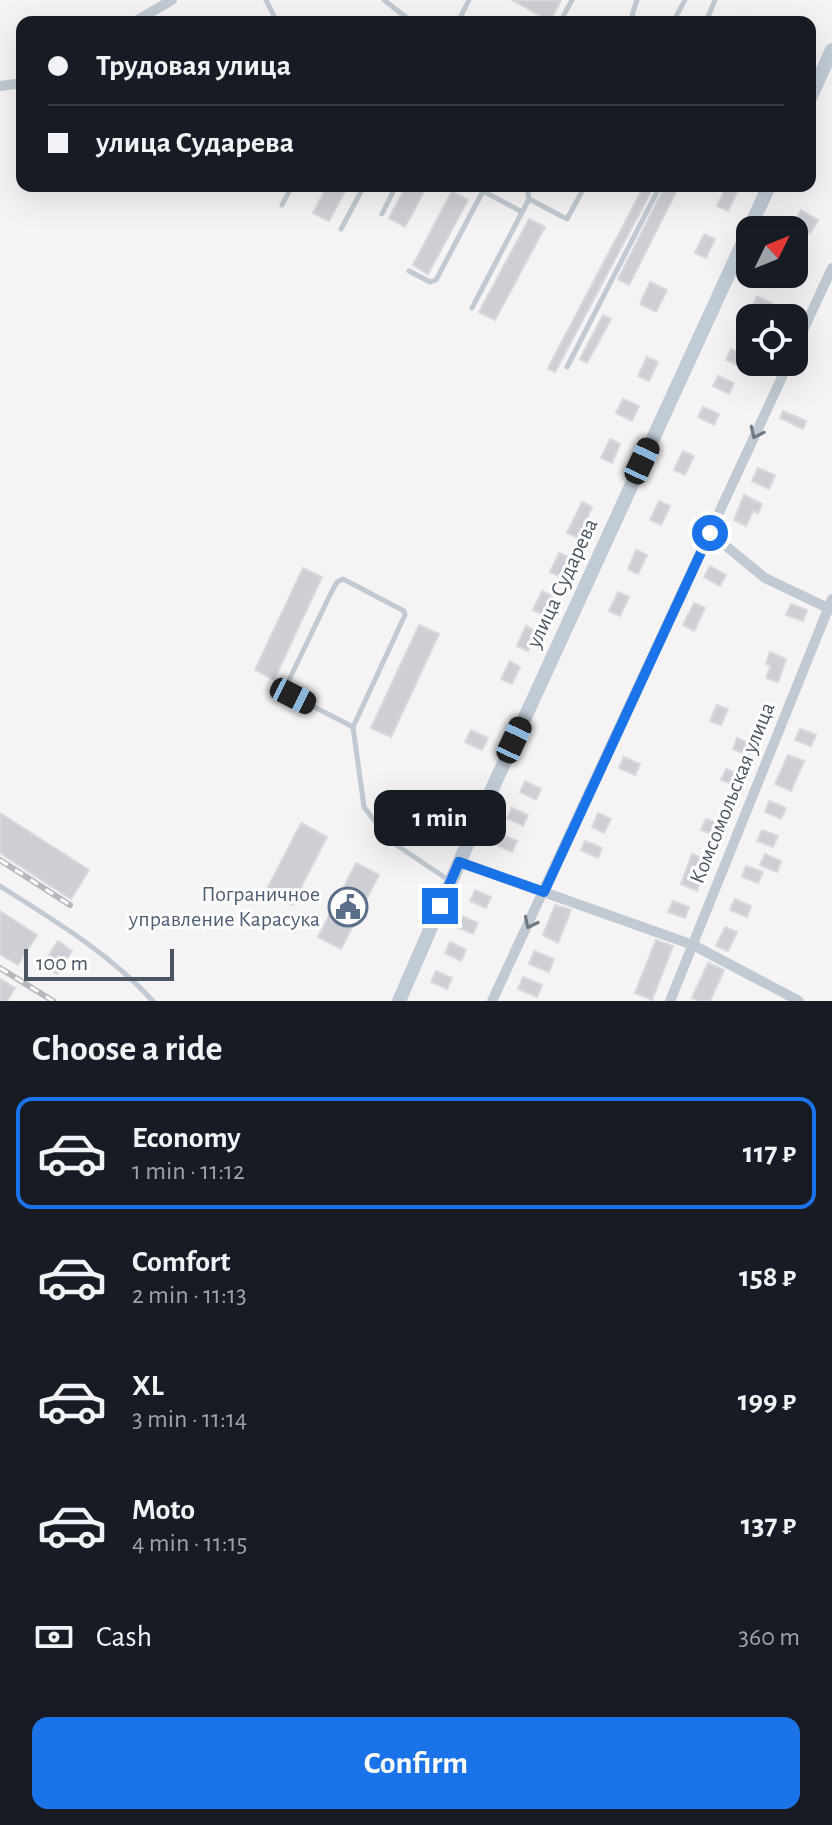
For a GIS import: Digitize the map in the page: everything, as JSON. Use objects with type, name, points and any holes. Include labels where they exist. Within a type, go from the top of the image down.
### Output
[{"type":"street","points":[[144,16],[172,0]]},
{"type":"street","points":[[816,85],[832,50]]},
{"type":"street","name":"улица Сударева","points":[[399,1001],[459,862],[766,192]]},
{"type":"street","points":[[808,320],[832,268]]},
{"type":"street","points":[[492,1001],[783,376]]},
{"type":"street","points":[[710,533],[765,578],[831,606]]},
{"type":"street","name":"Комсомольская улица","points":[[670,1001],[831,606]]},
{"type":"street","points":[[459,862],[693,945],[799,1001]]},
{"type":"lane","points":[[384,0],[404,16]]},
{"type":"lane","points":[[282,205],[289,192]]},
{"type":"lane","points":[[341,229],[361,192]]},
{"type":"lane","points":[[382,214],[393,192]]},
{"type":"lane","points":[[409,271],[430,282],[436,280],[480,192]]},
{"type":"lane","points":[[487,192],[522,212]]},
{"type":"lane","points":[[472,308],[529,199],[528,192]]},
{"type":"lane","points":[[529,199],[567,219],[582,192]]},
{"type":"lane","points":[[567,367],[657,192]]},
{"type":"lane","points":[[353,727],[293,696],[288,682],[331,593],[337,582],[343,579],[404,611],[405,615],[353,727],[364,807],[389,840],[451,882]]},
{"type":"lane","points":[[0,886],[86,940],[132,978],[153,1001]]},
{"type":"building","points":[[512,0],[561,0],[553,16],[541,16]]},
{"type":"building","points":[[324,192],[345,192],[329,221],[313,213]]},
{"type":"building","points":[[403,192],[424,192],[405,227],[389,218]]},
{"type":"building","points":[[451,192],[468,200],[428,274],[413,265]]},
{"type":"building","points":[[641,192],[651,192],[555,372],[548,368]]},
{"type":"building","points":[[662,192],[676,192],[629,285],[618,279]]},
{"type":"building","points":[[724,192],[737,192],[728,211],[717,206]]},
{"type":"building","points":[[801,210],[818,220],[810,234],[808,216],[798,216]]},
{"type":"building","points":[[529,219],[545,227],[495,320],[479,312]]},
{"type":"building","points":[[704,234],[715,239],[706,258],[695,253]]},
{"type":"building","points":[[650,282],[667,290],[656,312],[640,304]]},
{"type":"building","points":[[757,296],[773,304],[753,304]]},
{"type":"building","points":[[603,315],[611,319],[587,363],[580,359]]},
{"type":"building","points":[[731,349],[736,352],[736,364],[726,360]]},
{"type":"building","points":[[647,357],[658,362],[649,381],[638,376]]},
{"type":"building","points":[[718,376],[734,383],[729,394],[713,386]]},
{"type":"building","points":[[623,399],[639,406],[632,421],[616,413]]},
{"type":"building","points":[[703,407],[719,414],[714,425],[698,417]]},
{"type":"building","points":[[783,411],[806,421],[803,429],[780,418]]},
{"type":"building","points":[[610,439],[620,444],[612,463],[601,458]]},
{"type":"building","points":[[683,451],[694,456],[685,475],[674,470]]},
{"type":"building","points":[[758,468],[775,475],[769,489],[752,481]]},
{"type":"building","points":[[744,495],[762,504],[758,513],[753,511],[746,526],[734,520]]},
{"type":"building","points":[[659,501],[670,506],[661,525],[650,520]]},
{"type":"building","points":[[582,502],[592,507],[578,538],[567,533]]},
{"type":"building","points":[[636,550],[647,555],[638,574],[628,569]]},
{"type":"building","points":[[559,553],[570,558],[561,577],[550,572]]},
{"type":"building","points":[[710,566],[726,575],[720,586],[704,577]]},
{"type":"building","points":[[303,568],[322,577],[274,680],[255,670]]},
{"type":"building","points":[[542,591],[552,596],[544,615],[533,610]]},
{"type":"building","points":[[618,592],[629,597],[620,616],[609,611]]},
{"type":"building","points":[[694,603],[705,608],[694,631],[683,625]]},
{"type":"building","points":[[791,604],[807,610],[803,621],[786,615]]},
{"type":"building","points":[[419,625],[439,634],[391,737],[371,728]]},
{"type":"building","points":[[526,626],[537,632],[528,651],[517,646]]},
{"type":"building","points":[[770,652],[786,659],[778,682],[766,678],[771,666],[766,664]]},
{"type":"building","points":[[510,661],[520,667],[512,684],[501,679]]},
{"type":"building","points":[[717,705],[728,709],[721,725],[710,721]]},
{"type":"building","points":[[800,729],[816,735],[811,746],[795,740]]},
{"type":"building","points":[[471,730],[488,738],[482,750],[465,742]]},
{"type":"building","points":[[737,738],[753,745],[749,756],[733,749]]},
{"type":"building","points":[[788,755],[804,761],[791,791],[775,784]]},
{"type":"building","points":[[624,757],[640,764],[635,775],[619,768]]},
{"type":"building","points":[[726,769],[742,775],[738,786],[721,780]]},
{"type":"building","points":[[525,781],[541,789],[536,800],[520,792]]},
{"type":"building","points":[[769,801],[786,808],[781,819],[765,812]]},
{"type":"building","points":[[442,807],[454,813],[448,826],[435,820]]},
{"type":"building","points":[[512,808],[528,815],[523,826],[507,818]]},
{"type":"building","points":[[0,813],[89,870],[71,899],[0,853]]},
{"type":"building","points":[[598,813],[611,819],[604,833],[592,827]]},
{"type":"building","points":[[706,819],[722,825],[717,836],[701,830]]},
{"type":"building","points":[[301,823],[327,837],[292,905],[266,891]]},
{"type":"building","points":[[762,830],[778,836],[773,847],[757,841]]},
{"type":"building","points":[[501,834],[517,841],[512,852],[496,845]]},
{"type":"building","points":[[585,841],[602,848],[598,858],[581,850]]},
{"type":"building","points":[[692,854],[708,861],[697,891],[681,884]]},
{"type":"building","points":[[765,854],[781,861],[777,872],[760,865]]},
{"type":"building","points":[[356,863],[379,875],[341,949],[318,937]]},
{"type":"building","points":[[746,866],[763,872],[758,883],[742,877]]},
{"type":"building","points":[[475,890],[491,897],[486,908],[470,901]]},
{"type":"building","points":[[735,899],[751,906],[747,917],[730,910]]},
{"type":"building","points":[[673,901],[689,907],[685,918],[668,912]]},
{"type":"building","points":[[555,905],[571,910],[558,943],[543,935]]},
{"type":"building","points":[[0,911],[37,935],[18,965],[0,954]]},
{"type":"building","points":[[462,916],[478,923],[473,934],[457,927]]},
{"type":"building","points":[[725,927],[737,932],[728,951],[716,946]]},
{"type":"building","points":[[656,940],[673,946],[652,1000],[635,993]]},
{"type":"building","points":[[58,941],[72,951],[57,974],[43,965]]},
{"type":"building","points":[[450,942],[466,950],[461,961],[445,953]]},
{"type":"building","points":[[534,951],[554,959],[549,972],[529,964]]},
{"type":"building","points":[[708,963],[724,970],[710,1001],[701,1001],[692,998]]},
{"type":"building","points":[[436,971],[452,978],[447,989],[431,982]]},
{"type":"building","points":[[523,977],[542,985],[537,997],[518,989]]},
{"type":"building","points":[[0,979],[15,988],[7,1001],[0,1001]]},
{"type":"railway","points":[[0,860],[70,905]]},
{"type":"railway","points":[[0,968],[53,1001]]},
{"type":"place","name":"Пограничное управление Карасука","points":[[348,907]]},
{"type":"route","points":[[440,906],[459,862],[544,892],[710,533]]}]
